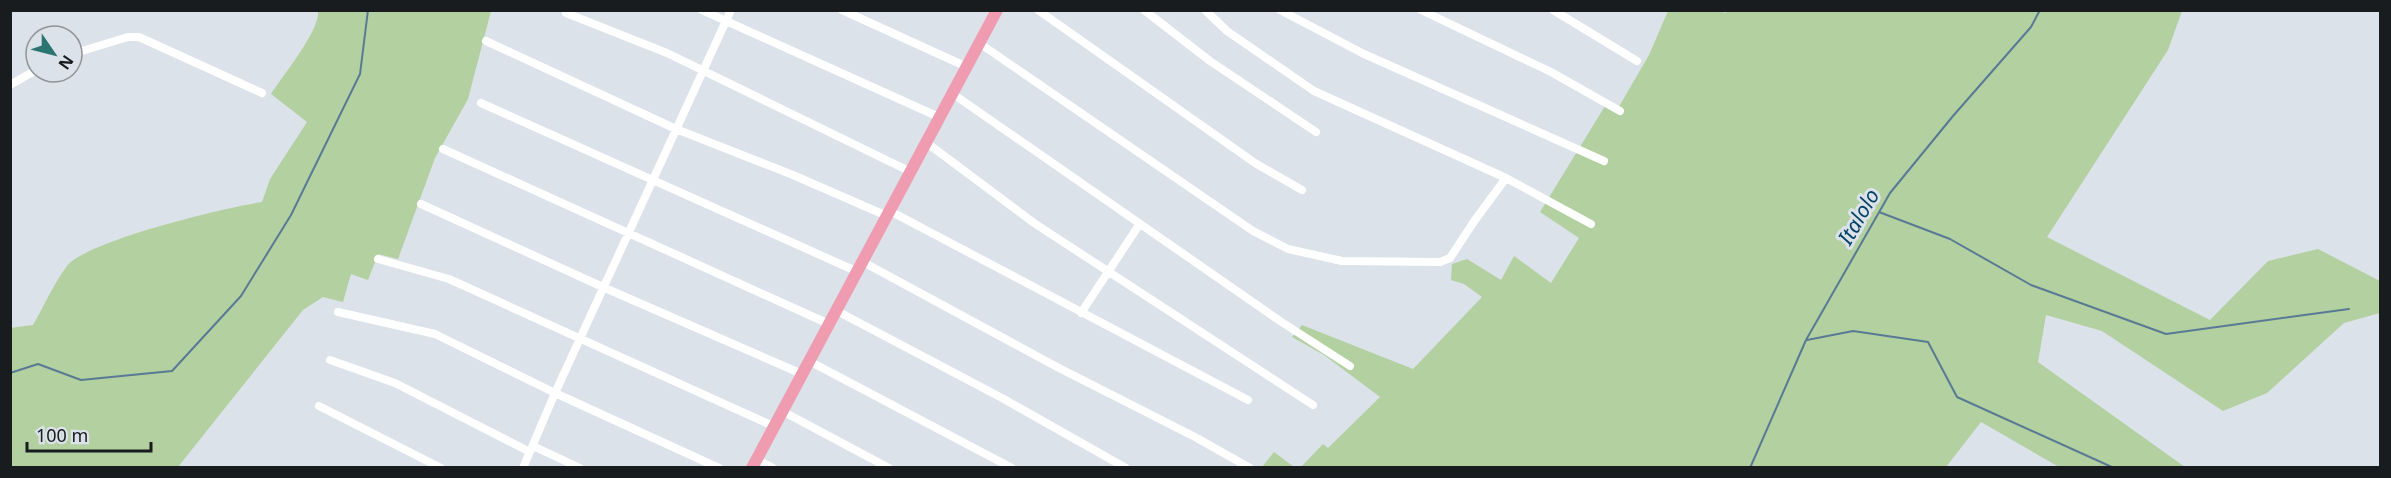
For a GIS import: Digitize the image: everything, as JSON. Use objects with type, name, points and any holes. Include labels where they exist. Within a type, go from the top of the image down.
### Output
[{"type":"highway","points":[[754,463],[927,143],[994,12]]},
{"type":"street","points":[[702,10],[940,118]]},
{"type":"street","points":[[523,468],[555,393],[732,10]]},
{"type":"street","points":[[842,10],[967,67]]},
{"type":"street","points":[[1038,10],[1255,162],[1302,190]]},
{"type":"street","points":[[1144,10],[1210,61],[1316,132]]},
{"type":"street","points":[[1205,10],[1227,31],[1314,91],[1506,178],[1591,224]]},
{"type":"street","points":[[1280,10],[1365,54],[1604,161]]},
{"type":"street","points":[[1420,10],[1551,72],[1620,111]]},
{"type":"street","points":[[1553,10],[1637,61]]},
{"type":"street","points":[[566,13],[667,53],[911,172]]},
{"type":"street","points":[[84,50],[129,37],[139,37],[262,93]]},
{"type":"street","points":[[486,41],[676,129],[889,213],[1248,400]]},
{"type":"street","points":[[979,43],[1253,231],[1300,252],[1342,261],[1440,262],[1450,258],[1506,178]]},
{"type":"street","points":[[10,85],[24,77]]},
{"type":"street","points":[[953,94],[1139,225],[1350,366]]},
{"type":"street","points":[[481,103],[861,267],[1196,437],[1250,468]]},
{"type":"street","points":[[927,143],[1034,223],[1313,405]]},
{"type":"street","points":[[443,149],[829,324]]},
{"type":"street","points":[[420,204],[802,374]]},
{"type":"street","points":[[1081,313],[1139,225]]},
{"type":"street","points":[[378,259],[450,279],[773,426]]},
{"type":"street","points":[[837,311],[1126,468]]},
{"type":"street","points":[[338,312],[435,334],[555,393],[719,468]]},
{"type":"street","points":[[330,360],[395,383],[532,449],[580,468]]},
{"type":"street","points":[[809,361],[1012,468]]},
{"type":"street","points":[[319,406],[441,468]]},
{"type":"street","points":[[782,411],[889,468]]},
{"type":"street","points":[[754,463],[773,468]]},
{"type":"green space","points":[[1719,10],[1725,13],[1731,10],[2182,11],[2168,50],[2047,237],[2210,320],[2268,261],[2318,249],[2380,281],[2380,313],[2344,323],[2267,393],[2223,411],[2102,331],[2046,315],[2038,362],[2185,467],[2059,467],[1981,422],[1946,467],[1301,467],[1323,444],[1328,448],[1380,397],[1324,355],[1292,337],[1302,325],[1413,369],[1482,297],[1464,284],[1451,280],[1452,264],[1467,259],[1501,280],[1514,256],[1551,283],[1579,238],[1540,212],[1605,106],[1617,110],[1649,55],[1668,11]]},
{"type":"green space","points":[[318,11],[491,11],[468,99],[435,158],[398,259],[378,254],[368,280],[351,274],[343,302],[323,297],[303,310],[178,467],[11,467],[10,328],[33,325],[62,273],[79,256],[128,236],[158,227],[262,202],[270,179],[307,122],[271,94],[307,41],[317,19]]},
{"type":"green space","points":[[1274,452],[1294,467],[1262,467]]},
{"type":"waterway","points":[[10,373],[38,364],[81,380],[172,371],[241,296],[291,215],[360,74],[368,10]]},
{"type":"waterway","name":"Italolo","points":[[1750,468],[1806,340],[1890,193],[1953,116],[2031,27],[2040,10]]},
{"type":"waterway","points":[[1879,212],[1950,239],[2031,285],[2166,334],[2349,309]]},
{"type":"waterway","points":[[1807,340],[1853,331],[1928,342],[1957,397],[2114,468]]}]
